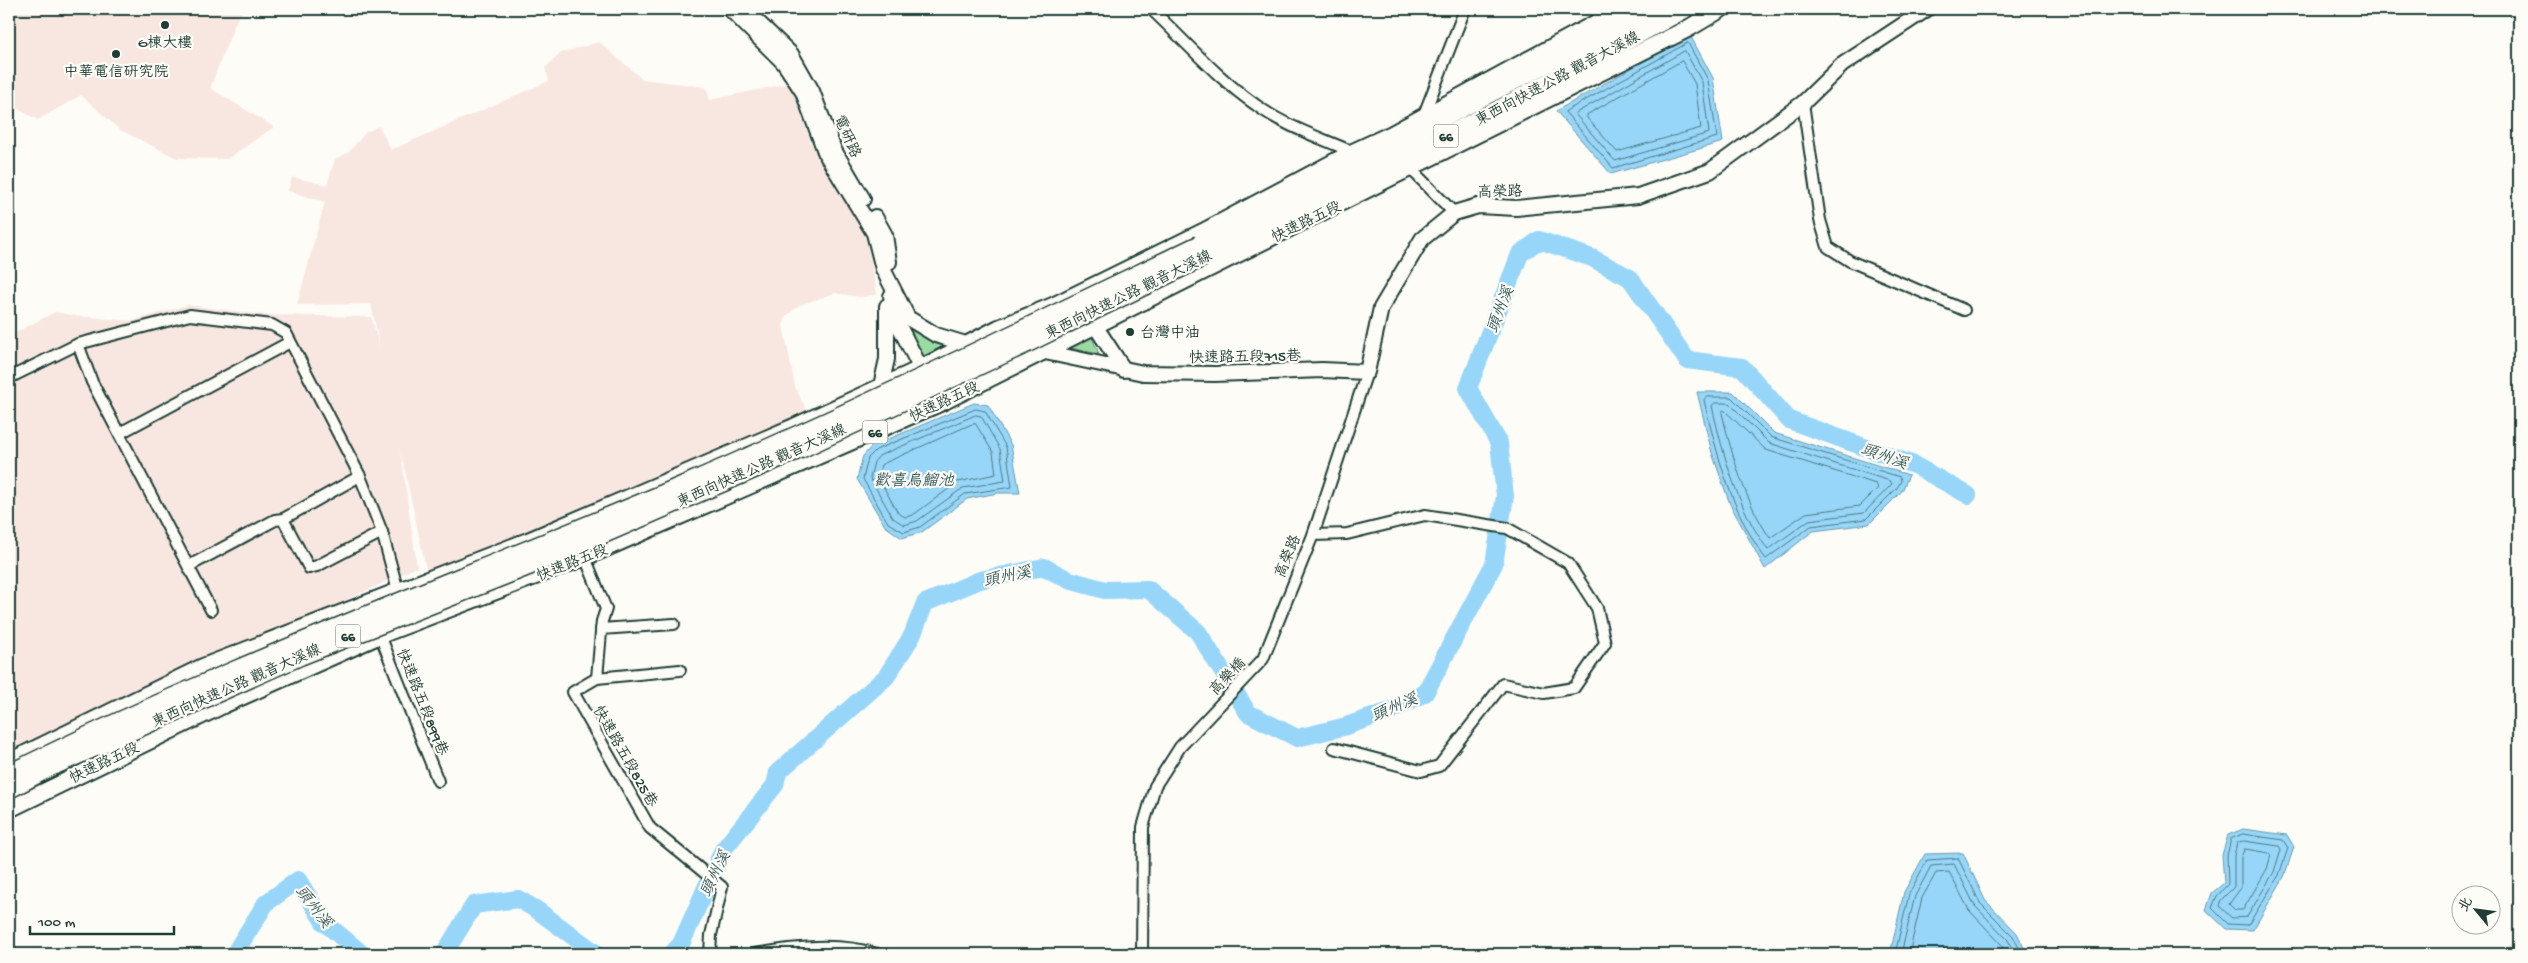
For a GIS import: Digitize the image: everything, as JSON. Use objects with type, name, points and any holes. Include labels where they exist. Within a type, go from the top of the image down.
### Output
[{"type":"highway","name":"東西向快速公路 觀音大溪線","points":[[9,774],[210,680],[688,483],[795,436],[1261,215],[1651,9]]},
{"type":"highway","name":"東西向快速公路 觀音大溪線","points":[[9,789],[48,768],[300,656],[536,563],[808,445],[1136,291],[1500,110],[1684,9]]},
{"type":"highway","points":[[1486,82],[1589,41]]},
{"type":"highway","points":[[1497,125],[1588,63]]},
{"type":"main road","name":"66","points":[[9,762],[203,667],[528,541],[794,427],[920,369],[966,344],[1075,294],[1202,232],[1423,117],[1622,9]]},
{"type":"main road","name":"快速路五段","points":[[9,808],[225,704],[380,635],[586,557],[942,402],[1411,169],[1689,28],[1721,9]]},
{"type":"street","name":"電研路","points":[[730,9],[746,13],[791,54],[812,91],[834,150],[886,235],[895,318],[920,369],[942,402]]},
{"type":"street","points":[[1151,9],[1233,87],[1257,106],[1293,126],[1353,152]]},
{"type":"street","points":[[1423,117],[1465,9]]},
{"type":"street","name":"高榮路","points":[[1259,664],[1263,659],[1313,535],[1367,372],[1381,308],[1422,239],[1454,213],[1478,206],[1516,208],[1638,196],[1710,171],[1803,103],[1842,65],[1927,9]]},
{"type":"street","points":[[1803,103],[1820,220],[1828,247],[1850,261],[1964,310]]},
{"type":"street","points":[[1411,169],[1454,213]]},
{"type":"street","name":"電研路","points":[[891,287],[908,318],[936,335],[966,344]]},
{"type":"street","points":[[881,386],[887,359],[891,287]]},
{"type":"street","points":[[1075,294],[1124,370]]},
{"type":"street","points":[[9,378],[78,344],[190,315],[272,325],[286,333],[360,476],[382,532],[398,591]]},
{"type":"street","points":[[120,433],[290,342]]},
{"type":"street","points":[[78,344],[92,382],[211,610]]},
{"type":"street","name":"快速路五段715巷","points":[[1046,352],[1143,373],[1215,374],[1322,370],[1367,372]]},
{"type":"street","points":[[189,566],[275,520],[283,519],[360,476]]},
{"type":"street","points":[[1313,535],[1347,534],[1425,515],[1507,528],[1568,564],[1597,608],[1605,643],[1574,688],[1544,693],[1503,684],[1439,766],[1421,771],[1334,748]]},
{"type":"street","points":[[283,519],[309,568],[317,566],[382,532]]},
{"type":"street","points":[[586,557],[606,609],[601,629],[597,678],[680,670]]},
{"type":"street","points":[[601,629],[674,624]]},
{"type":"street","name":"快速路五段899巷","points":[[380,635],[438,781]]},
{"type":"street","name":"高樂橋","points":[[1142,954],[1141,854],[1143,827],[1155,786],[1180,747],[1259,664]]},
{"type":"street","name":"快速路五段825巷","points":[[597,678],[572,692],[650,828],[722,887],[711,935],[710,954]]},
{"type":"street","points":[[755,954],[782,950],[840,947],[862,949],[877,954]]},
{"type":"shaded area","name":"中華電信研究院","points":[[9,9],[244,9],[236,21],[210,88],[274,127],[227,159],[177,158],[120,130],[81,95],[38,120],[9,104]]},
{"type":"shaded area","points":[[599,42],[642,79],[706,87],[710,100],[790,83],[812,145],[832,181],[865,230],[877,294],[861,297],[835,293],[800,305],[786,316],[783,325],[795,387],[807,411],[427,573],[400,448],[417,567],[9,758],[9,336],[55,312],[132,321],[187,305],[267,315],[371,317],[380,348],[371,304],[297,305],[325,202],[288,191],[292,177],[327,185],[335,159],[349,152],[366,132],[379,126],[391,150],[549,81],[545,68],[561,53]]},
{"type":"green space","points":[[900,315],[945,345],[924,356]]},
{"type":"green space","points":[[1091,335],[1099,354],[1066,347]]},
{"type":"water","points":[[1690,35],[1713,78],[1723,142],[1611,174],[1556,111]]},
{"type":"water","points":[[1697,392],[1733,392],[1774,433],[1909,475],[1902,491],[1869,524],[1813,531],[1765,569],[1730,504],[1712,453]]},
{"type":"water","name":"歡喜烏鰡池","points":[[974,403],[988,405],[1011,445],[1020,493],[998,493],[967,499],[922,532],[902,538],[885,526],[857,479],[863,456],[872,446]]},
{"type":"water","points":[[2243,829],[2287,835],[2294,847],[2284,877],[2253,930],[2226,929],[2206,910],[2212,893],[2224,883],[2222,855],[2228,835]]},
{"type":"water","points":[[1963,853],[1985,900],[2017,933],[2027,954],[1890,954],[1904,892],[1925,854]]},
{"type":"waterway","name":"頭州溪","points":[[672,954],[681,944],[723,850],[775,785],[778,772],[886,677],[912,636],[925,603],[980,580],[1044,567],[1069,580],[1105,590],[1148,589],[1198,632],[1248,713],[1297,738],[1343,727],[1390,711],[1425,693],[1494,564],[1505,496],[1499,443],[1468,388],[1520,254],[1539,240],[1592,258],[1630,278],[1687,360],[1742,367],[1789,420],[1914,465],[1968,495]]},
{"type":"waterway","name":"頭州溪","points":[[234,954],[266,903],[298,880],[324,922],[362,954]]},
{"type":"waterway","name":"頭州溪","points":[[444,954],[474,905],[518,899],[537,910],[597,954]]},
{"type":"place","name":"G棟大樓","points":[[165,25]]},
{"type":"place","name":"中華電信研究院","points":[[116,54]]},
{"type":"place","name":"台灣中油","points":[[1130,332]]}]
